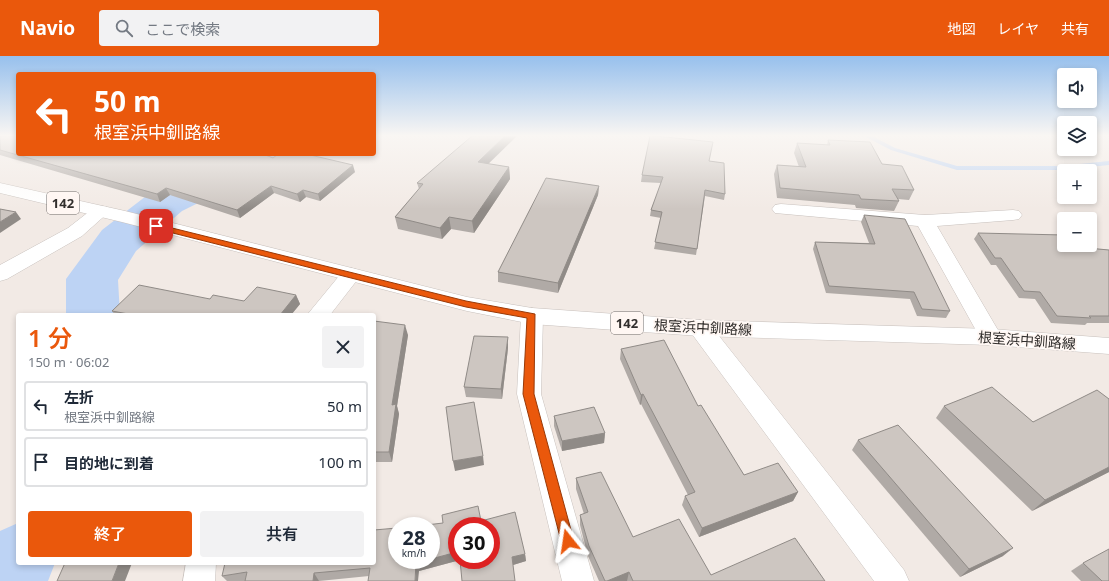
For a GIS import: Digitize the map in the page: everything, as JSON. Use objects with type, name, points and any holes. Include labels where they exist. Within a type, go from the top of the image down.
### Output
[{"type":"main road","name":"根室浜中釧路線","points":[[0,188],[101,211],[351,276],[466,304],[532,316],[700,328],[990,337],[1109,346]]},
{"type":"main road","points":[[781,210],[925,221],[1013,215]]},
{"type":"main road","points":[[0,274],[74,232],[101,211]]},
{"type":"main road","points":[[925,221],[990,337]]},
{"type":"main road","points":[[320,313],[351,276]]},
{"type":"main road","points":[[532,316],[529,394],[578,581]]},
{"type":"main road","points":[[700,328],[893,581]]},
{"type":"main road","points":[[199,581],[201,565]]},
{"type":"building","points":[[37,160],[334,160],[353,165],[318,194],[303,190],[297,194],[271,186],[237,210],[166,188],[157,194]]},
{"type":"building","points":[[443,160],[480,160],[478,162],[509,167],[472,221],[449,217],[440,228],[395,217],[423,184],[417,183]]},
{"type":"building","points":[[645,160],[709,160],[724,163],[725,194],[705,190],[697,249],[655,242],[662,212],[651,210],[663,177],[642,175]]},
{"type":"building","points":[[804,160],[880,160],[882,164],[902,166],[914,190],[892,189],[899,201],[861,199],[859,195],[780,188],[777,165],[806,167]]},
{"type":"building","points":[[546,178],[599,186],[558,283],[498,272]]},
{"type":"building","points":[[0,209],[16,212],[0,222]]},
{"type":"building","points":[[864,215],[905,219],[950,311],[922,309],[914,292],[829,286],[815,242],[875,244]]},
{"type":"building","points":[[978,233],[1057,235],[1057,252],[1097,252],[1097,249],[1109,250],[1109,316],[1089,316],[1091,318],[1057,316],[1040,292],[1024,291],[1001,258],[995,258]]},
{"type":"building","points":[[139,285],[210,299],[213,295],[244,301],[257,287],[296,295],[282,313],[123,313],[112,311]]},
{"type":"building","points":[[376,321],[405,325],[392,405],[396,404],[389,452],[376,452]]},
{"type":"building","points":[[474,336],[508,337],[501,389],[464,387]]},
{"type":"building","points":[[664,340],[698,406],[701,405],[744,475],[778,463],[798,492],[702,528],[685,496],[695,492],[643,394],[641,395],[621,349]]},
{"type":"building","points":[[992,387],[1033,422],[1097,390],[1109,399],[1109,467],[1045,500],[944,406]]},
{"type":"building","points":[[474,402],[483,456],[453,461],[446,407]]},
{"type":"building","points":[[594,407],[605,433],[562,441],[554,416]]},
{"type":"building","points":[[898,425],[1013,548],[969,569],[858,440]]},
{"type":"building","points":[[601,472],[633,537],[679,519],[711,575],[795,538],[825,581],[633,581],[629,572],[605,581],[589,546],[580,515],[588,512],[576,478]]},
{"type":"building","points":[[478,506],[480,517],[448,517],[448,554],[440,557],[440,523],[443,523],[442,515]]},
{"type":"building","points":[[515,512],[525,554],[512,557],[515,581],[462,581],[461,569],[500,569],[500,517],[496,517]]},
{"type":"building","points":[[388,529],[388,569],[416,569],[415,581],[368,581],[370,568],[314,573],[313,581],[245,581],[247,572],[222,576],[225,565],[376,565],[376,530]]},
{"type":"building","points":[[1109,549],[1109,581],[1102,581],[1083,563]]},
{"type":"building","points":[[64,565],[118,565],[112,581],[57,581]]},
{"type":"waterway","points":[[93,313],[92,279],[119,241],[166,202],[252,160]]},
{"type":"waterway","points":[[932,160],[957,168],[1060,168],[1109,163]]},
{"type":"waterway","points":[[6,581],[16,564]]},
{"type":"route","points":[[156,226],[466,304],[532,316],[529,394],[568,541]]}]
